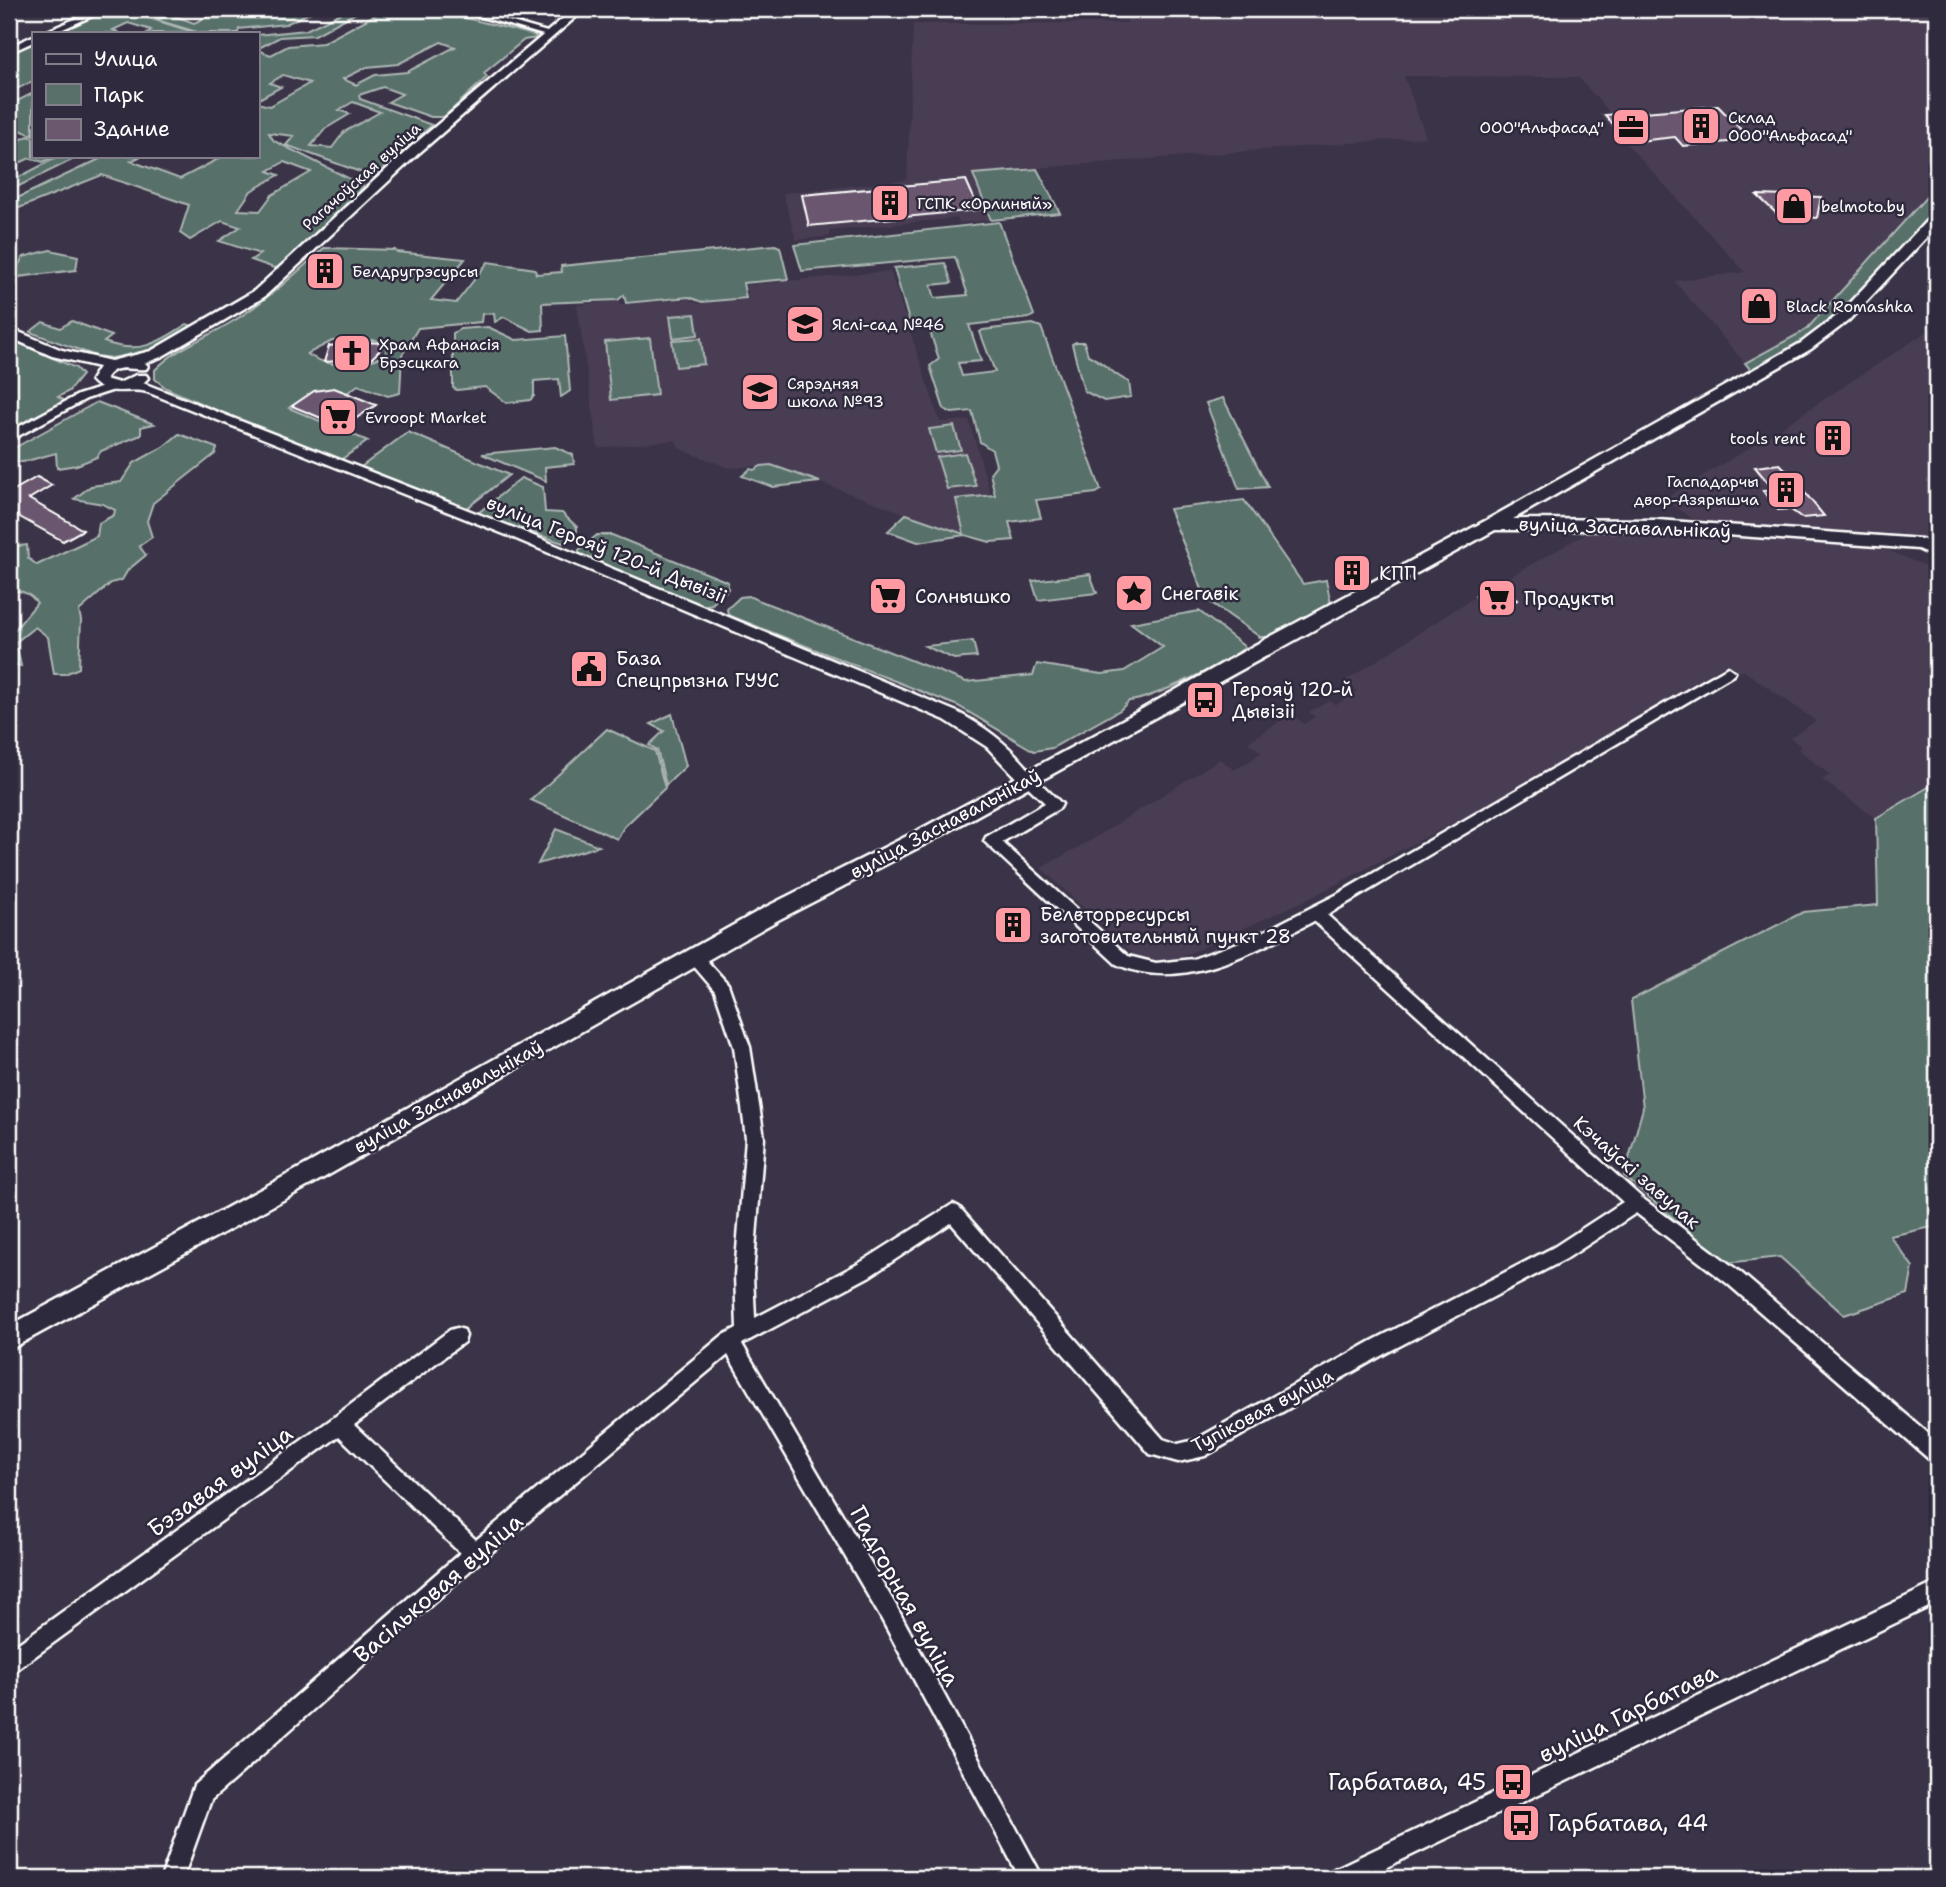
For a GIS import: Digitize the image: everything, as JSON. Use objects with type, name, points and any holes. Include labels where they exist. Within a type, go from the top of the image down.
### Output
[{"type":"main road","points":[[1492,525],[1806,346],[1843,318],[1937,218]]},
{"type":"main road","name":"вуліца Заснавальнікаў","points":[[9,1339],[462,1089],[694,957],[1028,780],[1261,649],[1492,525],[1548,522],[1662,525],[1932,547]]},
{"type":"street","points":[[49,32],[104,9]]},
{"type":"street","points":[[458,9],[550,34]]},
{"type":"street","name":"Рагачоўская вуліца","points":[[106,377],[130,363],[156,354],[259,294],[415,150],[580,9]]},
{"type":"street","points":[[9,50],[32,39]]},
{"type":"street","points":[[9,332],[81,360],[106,377],[142,380]]},
{"type":"street","name":"Рагачоўская вуліца","points":[[142,380],[156,354]]},
{"type":"street","name":"вуліца Герояў 120-й Дывізіі","points":[[130,363],[142,380],[951,716],[968,724],[1006,754],[1028,780]]},
{"type":"street","points":[[9,438],[82,397],[106,377]]},
{"type":"street","name":"вуліца Заснавальнікаў","points":[[1028,780],[1055,804],[991,841],[1122,960],[1137,968],[1177,968],[1201,963],[1262,940],[1317,915],[1610,739],[1728,672]]},
{"type":"street","name":"Кэчаўскі завулак","points":[[1317,915],[1636,1203],[1734,1278],[1937,1453]]},
{"type":"street","points":[[694,957],[722,988],[742,1047],[755,1138],[738,1335]]},
{"type":"street","name":"Тупіковая вуліца","points":[[953,1212],[1157,1447],[1178,1453],[1198,1449],[1378,1347],[1560,1253],[1636,1203]]},
{"type":"street","name":"Васільковая вуліца","points":[[172,1878],[202,1793],[474,1553],[550,1493],[738,1335],[864,1270],[953,1212]]},
{"type":"street","name":"Падгорная вуліца","points":[[738,1335],[1032,1878]]},
{"type":"street","name":"Бэзавая вуліца","points":[[9,1663],[340,1424],[457,1336]]},
{"type":"street","points":[[340,1424],[474,1553]]},
{"type":"street","name":"вуліца Гарбатава","points":[[1340,1878],[1937,1592]]},
{"type":"shaded area","points":[[1127,9],[1937,9],[1937,185],[1806,330],[1745,363],[1674,281],[1745,272],[1599,114],[1610,113],[1578,77],[1404,76],[1426,137],[972,173],[990,220],[959,223],[957,218],[829,231],[830,236],[796,240],[783,193],[907,180],[913,24],[1127,23]]},
{"type":"shaded area","name":"Сярэдняя школа №93","points":[[890,271],[940,422],[969,420],[1001,530],[965,535],[771,465],[729,468],[680,449],[675,440],[598,448],[577,305],[619,301],[620,305],[688,299],[699,304],[748,299],[747,285]]},
{"type":"shaded area","points":[[1937,325],[1937,537],[1695,521],[1664,499],[1761,441]]},
{"type":"shaded area","points":[[1623,531],[1885,549],[1937,571],[1937,779],[1876,818],[1822,780],[1830,775],[1798,749],[1801,746],[1790,738],[1816,721],[1743,670],[1740,672],[1727,663],[1534,780],[1314,896],[1173,961],[1137,958],[1041,868],[1093,839],[1220,759],[1234,770],[1249,762],[1261,752],[1248,742],[1291,714],[1304,724],[1315,717],[1309,712],[1329,701],[1336,705],[1357,691],[1345,681],[1476,596],[1587,533]]},
{"type":"green space","points":[[104,9],[158,9],[163,12],[149,18],[193,32],[148,32],[151,30],[128,23],[113,30],[118,32],[49,32]]},
{"type":"green space","points":[[251,9],[313,11],[286,24],[239,29],[238,32],[197,32],[157,20],[170,14],[194,23],[213,14]]},
{"type":"green space","points":[[349,9],[363,9],[315,35],[280,37],[259,48],[259,35],[306,30]]},
{"type":"green space","points":[[386,9],[430,9],[534,35],[537,38],[524,40],[484,73],[487,77],[444,117],[431,117],[388,102],[402,94],[383,87],[359,95],[360,99],[432,125],[374,177],[286,145],[294,136],[269,133],[274,141],[364,186],[283,267],[274,268],[251,260],[260,254],[219,241],[240,227],[222,221],[190,240],[180,233],[189,205],[102,175],[9,212],[9,202],[102,158],[137,158],[131,161],[180,179],[220,158],[259,158],[259,103],[270,106],[310,83],[283,75],[270,83],[281,87],[259,99],[259,51],[271,55],[288,46],[323,43]],"holes":[[[441,42],[455,47],[407,72],[375,75],[356,85],[343,79],[367,67],[398,64]],[[353,102],[380,112],[344,132],[332,148],[311,146],[325,129],[350,114],[339,110]],[[284,162],[311,172],[272,195],[260,211],[238,210],[251,191],[279,175],[268,171]]]},
{"type":"green space","points":[[32,39],[32,82],[9,93],[9,50]]},
{"type":"green space","points":[[32,94],[32,135],[9,126],[9,105]]},
{"type":"green space","points":[[28,136],[32,138],[32,158],[52,158],[43,162],[30,158],[9,168],[9,141],[14,143]]},
{"type":"green space","points":[[56,158],[76,158],[9,191],[9,182]]},
{"type":"green space","points":[[1037,169],[1060,213],[991,220],[973,174]]},
{"type":"green space","points":[[1937,185],[1937,218],[1843,318],[1754,374],[1745,363],[1806,330]]},
{"type":"green space","points":[[999,222],[1034,315],[1029,318],[969,325],[981,361],[958,363],[962,376],[995,372],[980,332],[983,330],[1033,324],[1041,327],[1101,490],[1096,493],[1036,500],[1041,518],[1009,522],[1014,540],[990,542],[965,535],[918,542],[888,531],[906,514],[964,534],[956,499],[995,495],[990,473],[996,465],[992,450],[980,442],[972,411],[952,413],[944,409],[930,366],[939,359],[929,329],[910,324],[894,268],[945,263],[952,283],[931,285],[935,298],[968,295],[955,257],[802,271],[794,245]]},
{"type":"green space","points":[[775,245],[780,247],[788,279],[743,283],[746,298],[702,302],[689,297],[626,303],[624,295],[618,300],[542,303],[543,330],[532,331],[504,317],[495,322],[494,313],[482,314],[481,322],[418,328],[402,355],[400,393],[388,396],[358,385],[347,393],[331,390],[316,392],[289,408],[368,441],[336,463],[166,388],[155,379],[155,370],[163,362],[255,306],[324,248],[395,250],[465,259],[431,300],[456,303],[488,262],[535,269],[536,274],[562,272],[561,266]],"holes":[[[376,340],[386,348],[385,355],[346,365],[326,363],[307,354],[332,341]]]},
{"type":"green space","points":[[50,250],[78,256],[76,270],[9,278],[9,266],[18,266],[23,257]]},
{"type":"green space","points":[[695,314],[698,335],[673,338],[670,316]]},
{"type":"green space","points":[[72,321],[112,336],[104,342],[128,347],[148,345],[187,324],[195,327],[148,351],[112,358],[96,356],[30,332],[43,322],[60,328]]},
{"type":"green space","points":[[488,327],[516,340],[565,336],[570,391],[561,397],[559,379],[534,381],[534,396],[530,400],[507,403],[485,387],[457,390],[453,388],[453,333],[460,329]]},
{"type":"green space","points":[[650,338],[657,395],[611,400],[605,342]]},
{"type":"green space","points":[[701,338],[704,364],[676,367],[672,340]]},
{"type":"green space","points":[[9,339],[76,368],[82,375],[69,391],[58,397],[69,403],[9,437]]},
{"type":"green space","points":[[1084,342],[1088,355],[1129,382],[1131,397],[1104,401],[1084,391],[1072,344]]},
{"type":"green space","points":[[1223,398],[1268,487],[1239,489],[1206,403]]},
{"type":"green space","points":[[97,402],[154,424],[141,427],[141,435],[101,451],[97,457],[77,465],[57,468],[56,453],[23,462],[9,461],[9,451]]},
{"type":"green space","points":[[954,426],[961,450],[936,453],[929,429]]},
{"type":"green space","points":[[408,432],[509,475],[467,508],[361,467]]},
{"type":"green space","points":[[179,434],[217,448],[215,454],[153,503],[147,521],[152,537],[139,546],[146,555],[128,570],[122,580],[111,583],[79,611],[79,668],[65,674],[54,674],[48,637],[35,627],[16,642],[21,666],[9,664],[12,633],[37,603],[25,593],[9,592],[9,547],[27,545],[28,558],[37,565],[97,536],[99,523],[114,515],[115,510],[103,504],[74,499],[91,486],[121,482],[134,463],[163,447]]},
{"type":"green space","points":[[555,447],[573,455],[574,464],[545,467],[546,481],[482,454]]},
{"type":"green space","points":[[965,453],[976,486],[947,489],[937,457]]},
{"type":"green space","points":[[771,465],[820,482],[773,487],[742,476],[750,469]]},
{"type":"green space","points":[[521,478],[543,487],[545,512],[562,513],[577,527],[577,531],[563,543],[477,514]]},
{"type":"green space","points":[[1244,500],[1303,584],[1326,580],[1331,604],[1268,637],[1260,637],[1206,599],[1169,509]]},
{"type":"green space","points":[[597,535],[612,535],[728,582],[728,589],[712,604],[701,606],[579,557],[579,550]]},
{"type":"green space","points":[[1090,574],[1097,593],[1038,600],[1032,581]]},
{"type":"green space","points":[[748,596],[966,682],[1033,675],[1037,664],[1102,674],[1124,671],[1163,647],[1131,623],[1199,611],[1245,647],[1223,662],[1189,679],[1129,701],[1120,710],[1052,748],[1034,751],[958,706],[728,615],[727,609],[740,597]]},
{"type":"green space","points":[[973,641],[977,657],[954,659],[925,646]]},
{"type":"green space","points":[[672,714],[686,766],[666,785],[657,750],[649,745],[664,731],[651,724]]},
{"type":"green space","points":[[607,729],[655,751],[665,788],[624,827],[617,839],[531,800]]},
{"type":"green space","points":[[1937,782],[1937,1226],[1890,1236],[1913,1267],[1908,1294],[1844,1315],[1780,1257],[1726,1263],[1624,1176],[1643,1108],[1631,1000],[1803,912],[1878,905],[1876,818]]},
{"type":"green space","points":[[556,829],[599,846],[538,864]]},
{"type":"building","name":"Склад ООО\"Альфасад\"","points":[[1718,106],[1751,140],[1683,146],[1675,137],[1629,142],[1605,115]]},
{"type":"building","name":"ГСПК «Орлиный»","points":[[966,180],[979,210],[809,226],[802,195]]},
{"type":"building","name":"belmoto.by","points":[[1757,195],[1821,197],[1817,218],[1778,215]]},
{"type":"building","points":[[359,342],[387,343],[371,359],[324,362],[329,346]]},
{"type":"building","name":"Evroopt Market","points":[[334,388],[376,405],[343,427],[292,406],[314,391]]},
{"type":"building","name":"Гаспадарчы двор-Азярышча","points":[[1780,464],[1824,516],[1802,518],[1790,509],[1778,510],[1763,491],[1774,490],[1755,467]]},
{"type":"building","points":[[37,477],[52,485],[29,499],[83,530],[63,541],[9,511],[9,493]]},
{"type":"building","name":"Продукты","points":[[1495,586],[1517,600],[1499,611],[1476,596]]},
{"type":"place","name":"Склад ООО\"Альфасад\"","points":[[1701,126]]},
{"type":"place","name":"ООО\"Альфасад\"","points":[[1631,127]]},
{"type":"place","name":"ГСПК «Орлиный»","points":[[890,203]]},
{"type":"place","name":"belmoto.by","points":[[1794,206]]},
{"type":"place","name":"Белдругрэсурсы","points":[[325,271]]},
{"type":"place","name":"Black Romashka","points":[[1759,306]]},
{"type":"place","name":"Яслі-сад №46","points":[[805,324]]},
{"type":"place","name":"Храм Афанасія Брэсцкага","points":[[352,353]]},
{"type":"place","name":"Сярэдняя школа №93","points":[[760,392]]},
{"type":"place","name":"Evroopt Market","points":[[338,417]]},
{"type":"place","name":"tools rent","points":[[1833,438]]},
{"type":"place","name":"Гаспадарчы двор-Азярышча","points":[[1786,490]]},
{"type":"place","name":"КПП","points":[[1352,573]]},
{"type":"place","name":"Снегавік","points":[[1134,593]]},
{"type":"place","name":"Солнышко","points":[[888,596]]},
{"type":"place","name":"Продукты","points":[[1497,598]]},
{"type":"place","name":"База Спецпрызна ГУУС","points":[[589,669]]},
{"type":"place","name":"Герояў 120-й Дывізіі","points":[[1205,700]]},
{"type":"place","name":"Белвторресурсы заготовительный пункт 28","points":[[1013,925]]},
{"type":"place","name":"Гарбатава, 45","points":[[1513,1782]]},
{"type":"place","name":"Гарбатава, 44","points":[[1521,1823]]}]
